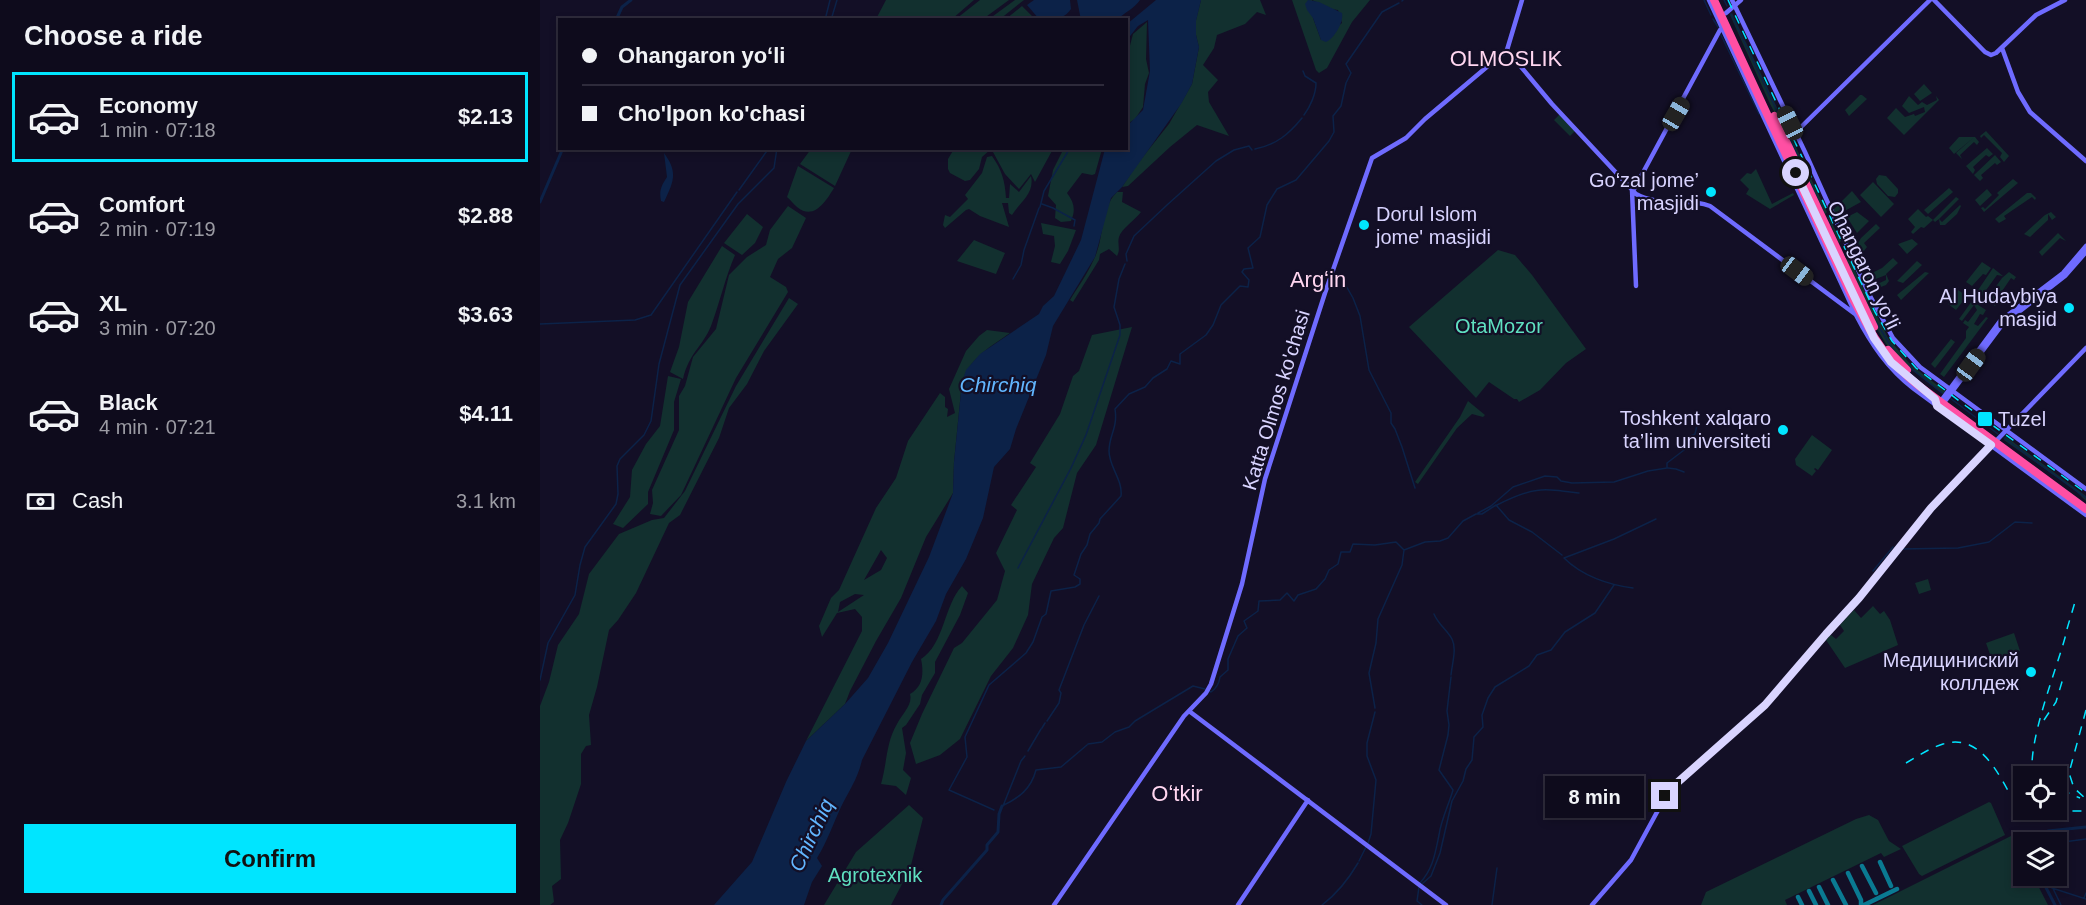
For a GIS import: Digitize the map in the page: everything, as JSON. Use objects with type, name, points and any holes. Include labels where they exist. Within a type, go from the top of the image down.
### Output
[{"type":"highway","name":"Ohangaron yoʻli","points":[[1714,0],[1724,15],[1785,138],[1798,173],[1800,190],[1857,299],[1893,356],[1940,401],[2086,509]]},
{"type":"highway","name":"Ohangaron yoʻli","points":[[1720,0],[1724,15]]},
{"type":"highway","name":"Ohangaron yoʻli","points":[[1740,48],[1745,71],[1798,173],[1851,287]]},
{"type":"highway","points":[[1817,230],[1826,237]]},
{"type":"highway","name":"Ohangaron yoʻli","points":[[1857,299],[1858,314],[1895,366],[1964,420],[2086,503]]},
{"type":"highway","points":[[1877,343],[1878,352]]},
{"type":"highway","points":[[1954,419],[1964,420]]},
{"type":"highway","points":[[2062,491],[2065,500]]},
{"type":"street","points":[[1522,0],[1507,50],[1545,96],[1633,191],[1646,198],[1708,206],[1850,311],[1858,314]]},
{"type":"street","name":"Ohangaron yoʻli","points":[[1709,0],[1745,71],[1817,230],[1878,352],[1905,381],[1940,401],[1954,419],[1995,442],[2086,515]]},
{"type":"street","points":[[1731,0],[1888,331],[1915,363],[2086,489]]},
{"type":"street","points":[[1724,15],[1741,0]]},
{"type":"street","points":[[1785,138],[1796,133],[1930,0]]},
{"type":"street","points":[[1934,0],[1988,55],[1994,54],[2036,15],[2066,0]]},
{"type":"street","points":[[1633,191],[1636,285],[1633,191],[1723,29]]},
{"type":"street","points":[[2003,46],[2017,82],[2032,111],[2086,159]]},
{"type":"street","name":"Katta Olmos ko'chasi","points":[[1054,905],[1189,711],[1207,691],[1239,597],[1265,479],[1324,293],[1372,158],[1406,138],[1425,119],[1507,50]]},
{"type":"street","points":[[2042,291],[2064,272],[2086,246]]},
{"type":"street","points":[[1940,401],[1951,390],[1999,323],[2065,276],[2086,252]]},
{"type":"street","points":[[1592,905],[1631,860],[1669,790],[1765,705],[1859,598],[1931,508],[2086,348]]},
{"type":"street","points":[[1189,711],[1446,905]]},
{"type":"street","points":[[1238,905],[1308,800]]},
{"type":"green space","points":[[886,0],[974,0],[953,18],[877,18]]},
{"type":"green space","points":[[980,0],[1009,0],[984,18],[957,18]]},
{"type":"green space","points":[[1015,0],[1024,0],[1001,18],[990,18]]},
{"type":"green space","points":[[1201,0],[1260,0],[1266,15],[1257,12],[1245,24],[1217,35],[1214,48],[1203,65],[1218,80],[1208,92],[1209,102],[1229,136],[1197,125],[1128,186],[1122,187],[1169,124],[1192,84],[1199,47],[1196,20]]},
{"type":"green space","points":[[1292,0],[1312,0],[1370,0],[1352,22],[1327,68],[1319,73]],"holes":[[[1312,0],[1338,10],[1342,23],[1321,40],[1313,18]]]},
{"type":"green space","points":[[1022,6],[1034,18],[1007,18]]},
{"type":"green space","points":[[1732,13],[1790,135],[1787,136],[1770,104],[1730,15]]},
{"type":"green space","points":[[1147,22],[1146,59],[1149,73],[1145,84],[1143,107],[1135,119],[1128,123],[1128,53],[1133,34]]},
{"type":"green space","points":[[1924,84],[1932,93],[1920,101],[1914,94]]},
{"type":"green space","points":[[1860,95],[1867,99],[1849,116],[1845,110]]},
{"type":"green space","points":[[1909,96],[1918,105],[1922,102],[1927,105],[1937,100],[1936,96],[1939,100],[1904,135],[1887,118],[1896,108],[1905,117],[1925,112],[1924,107],[1909,113],[1902,106]]},
{"type":"green space","points":[[1560,114],[1575,131],[1570,136],[1554,120]]},
{"type":"green space","points":[[1986,131],[2009,156],[2004,162],[2000,157],[2002,153],[1984,135],[1981,138],[1980,136]]},
{"type":"green space","points":[[1791,137],[1827,212],[1825,214],[1788,139]]},
{"type":"green space","points":[[1959,137],[1975,137],[1979,142],[1977,145],[1974,142],[1960,155],[1962,159],[1956,153],[1973,138],[1954,154],[1949,148]]},
{"type":"green space","points":[[1987,148],[1993,154],[1989,157],[1986,155],[1973,167],[1975,170],[1973,174],[1966,166]]},
{"type":"green space","points":[[810,150],[852,150],[835,186],[800,164]]},
{"type":"green space","points":[[953,150],[990,150],[982,157],[979,169],[970,180],[965,181],[950,173],[948,159]]},
{"type":"green space","points":[[996,150],[1052,150],[1035,182],[1031,174],[1019,189],[1005,174],[993,152]]},
{"type":"green space","points":[[1063,150],[1102,150],[1095,174],[1082,173],[1067,193],[1074,210],[1071,221],[1061,222],[1055,218],[1056,205],[1048,196],[1053,170]]},
{"type":"green space","points":[[1995,155],[2001,162],[1997,165],[1995,163],[1981,175],[1983,178],[1980,181],[1974,175]]},
{"type":"green space","points":[[992,156],[1002,176],[1006,198],[1009,198],[1010,184],[1019,192],[1031,176],[1029,193],[1012,215],[1009,213],[1008,203],[1002,203],[1009,227],[980,216],[969,209],[945,228],[943,225],[945,215],[950,217],[968,199],[965,195],[982,173],[987,157]]},
{"type":"green space","points":[[798,166],[834,188],[819,208],[814,211],[803,211],[787,197]]},
{"type":"green space","points":[[1756,169],[1772,204],[1793,193],[1794,195],[1770,209],[1746,194],[1749,189],[1740,180],[1747,173],[1751,174]]},
{"type":"green space","points":[[1879,175],[1886,176],[1898,189],[1895,197],[1888,196],[1877,184],[1876,179]]},
{"type":"green space","points":[[2013,179],[2018,183],[1984,212],[1981,208],[1985,209],[1999,195],[1997,193]]},
{"type":"green space","points":[[1873,182],[1894,204],[1881,217],[1860,195]]},
{"type":"green space","points":[[1949,188],[1953,192],[1928,214],[1924,210]]},
{"type":"green space","points":[[1987,189],[1992,195],[1980,206],[1975,200]]},
{"type":"green space","points":[[1852,191],[1861,202],[1841,213],[1842,217],[1836,220],[1832,211]]},
{"type":"green space","points":[[1117,192],[1123,192],[1122,202],[1141,212],[1120,234],[1117,256],[1109,249],[1100,254],[1099,260],[1073,302],[1070,300],[1097,251],[1107,207]]},
{"type":"green space","points":[[2027,193],[2031,193],[2036,198],[2035,200],[2032,197],[2004,216],[2006,219],[1999,223],[1995,219]]},
{"type":"green space","points":[[1956,197],[1959,199],[1939,219],[1935,222],[1933,220]]},
{"type":"green space","points":[[788,206],[806,218],[792,248],[778,259],[770,277],[786,287],[788,292],[736,378],[681,495],[661,516],[650,514],[653,503],[652,490],[679,430],[679,396],[685,386],[693,357],[716,329],[729,275],[747,257],[766,245],[770,230]]},
{"type":"green space","points":[[1961,206],[1957,214],[1945,225],[1940,225],[1939,219],[1942,222]]},
{"type":"green space","points":[[1918,209],[1933,220],[1913,234],[1911,232],[1915,227],[1908,219]]},
{"type":"green space","points":[[1857,212],[1869,221],[1857,233],[1847,217]]},
{"type":"green space","points":[[2051,212],[2056,217],[2052,220],[2048,214],[2048,220],[2030,237],[2024,234],[2045,215]]},
{"type":"green space","points":[[747,214],[763,227],[755,243],[742,255],[724,243]]},
{"type":"green space","points":[[1827,216],[1841,241],[1839,243],[1844,255],[1847,254],[1888,338],[1911,365],[1945,391],[1943,394],[1904,364],[1886,344],[1874,324]]},
{"type":"green space","points":[[1041,223],[1076,230],[1060,264],[1051,262],[1055,246],[1054,236],[1043,234]]},
{"type":"green space","points":[[1876,224],[1880,228],[1864,243],[1867,247],[1863,252],[1858,243]]},
{"type":"green space","points":[[2058,233],[2066,241],[2060,238],[2042,256],[2039,252]]},
{"type":"green space","points":[[1912,239],[1918,244],[1907,254],[1898,244]]},
{"type":"green space","points":[[974,240],[1005,253],[996,274],[957,261]]},
{"type":"green space","points":[[722,246],[735,255],[711,326],[692,356],[683,379],[670,372],[679,347],[688,302]]},
{"type":"green space","name":"OtaMozor","points":[[1498,250],[1515,255],[1586,349],[1566,363],[1540,390],[1519,402],[1489,382],[1476,398],[1409,327]]},
{"type":"green space","points":[[1893,258],[1898,263],[1886,274],[1889,281],[1886,285],[1873,290],[1871,287],[1886,280],[1886,275],[1868,282],[1866,276],[1882,268]]},
{"type":"green space","points":[[1917,261],[1922,265],[1903,283],[1897,281]]},
{"type":"green space","points":[[1982,262],[1991,268],[1972,286],[1966,282]]},
{"type":"green space","points":[[1993,268],[2003,276],[1997,275],[1979,300],[1981,303],[1974,296]]},
{"type":"green space","points":[[1925,272],[1929,273],[1901,300],[1897,295]]},
{"type":"green space","points":[[2009,272],[2016,277],[2014,280],[2011,278],[1998,297],[2000,299],[1995,306],[1986,300]]},
{"type":"green space","points":[[1958,290],[1967,296],[1956,310],[1948,304]]},
{"type":"green space","points":[[789,298],[798,304],[764,351],[747,384],[729,408],[719,438],[680,515],[669,523],[636,593],[609,630],[589,715],[591,745],[586,746],[581,754],[581,784],[560,840],[561,879],[552,886],[554,902],[550,905],[540,905],[540,706],[549,682],[558,645],[579,614],[589,574],[619,534],[652,520],[664,518],[685,491],[736,386]]},
{"type":"green space","points":[[1972,301],[1986,310],[1983,315],[1980,314],[1974,324],[1978,326],[1986,317],[1988,318],[1944,377],[1940,374],[1966,338],[1966,331],[1969,327],[1963,323],[1965,320],[1968,322],[1977,310],[1974,305],[1962,321],[1959,319]]},
{"type":"green space","points":[[1132,327],[1096,445],[1077,473],[1063,528],[1054,538],[1032,584],[1028,615],[1013,648],[991,676],[960,739],[940,755],[916,764],[910,743],[954,648],[962,643],[997,600],[1005,571],[996,553],[1017,510],[1011,505],[1036,467],[1030,463],[1060,414],[1073,376],[1079,371],[1092,335]]},
{"type":"green space","points":[[987,330],[1010,333],[975,360],[962,382],[953,493],[926,537],[901,598],[876,641],[845,704],[806,741],[862,631],[862,617],[855,609],[837,613],[822,637],[819,626],[831,598],[839,590],[876,508],[896,478],[908,441],[940,393],[945,397],[947,417],[955,413],[949,389],[966,351]],"holes":[[[881,550],[887,558],[881,570],[864,580]],[[855,594],[864,595],[838,612],[840,602]]]},
{"type":"green space","points":[[1951,339],[1955,342],[1935,368],[1931,364]]},
{"type":"green space","points":[[668,376],[681,379],[674,402],[674,430],[648,492],[648,504],[623,528],[613,524],[630,497],[632,470],[646,444],[660,426]]},
{"type":"green space","points":[[1468,401],[1485,415],[1483,417],[1472,414],[1457,428],[1418,484],[1415,482],[1460,417]]},
{"type":"green space","points":[[1812,435],[1832,450],[1818,470],[1814,469],[1816,471],[1812,476],[1796,465],[1795,459]]},
{"type":"green space","points":[[2005,436],[2086,496],[2086,501],[2076,491],[2004,440]]},
{"type":"green space","points":[[1928,579],[1931,590],[1919,594],[1915,583]]},
{"type":"green space","points":[[962,586],[968,593],[960,615],[935,662],[935,673],[922,695],[920,704],[902,728],[906,753],[903,770],[911,778],[906,795],[896,786],[881,784],[893,731],[909,706],[910,694],[920,684],[921,659],[935,644],[951,603]]},
{"type":"green space","points":[[1873,606],[1880,614],[1884,611],[1890,620],[1898,645],[1845,668],[1826,640],[1831,635],[1836,639],[1844,631],[1840,625],[1854,610],[1861,618]]},
{"type":"green space","points":[[2014,633],[2020,651],[1992,660],[1986,643]]},
{"type":"green space","points":[[1989,802],[2005,835],[1922,876],[1919,874],[1902,846]]},
{"type":"green space","name":"Agrotexnik","points":[[909,805],[923,818],[910,869],[891,905],[824,905],[856,852]]},
{"type":"green space","points":[[1869,815],[1878,820],[1889,841],[1901,849],[1884,857],[1881,853],[1785,900],[1787,905],[1701,905],[1706,892],[1856,819]]},
{"type":"green space","points":[[2013,835],[2013,886],[2038,886],[2048,905],[1873,905]]},
{"type":"water","points":[[1034,0],[1070,0],[1071,9],[1061,17],[1038,18],[1027,5]]},
{"type":"water","points":[[1077,0],[1140,0],[1119,18],[1081,18]]},
{"type":"water","name":"Chirchiq","points":[[1156,0],[1201,0],[1196,21],[1199,47],[1192,84],[1181,104],[1122,187],[1111,198],[1095,257],[1053,326],[1046,355],[1010,449],[994,467],[983,518],[966,559],[946,594],[936,621],[912,662],[862,760],[856,779],[817,858],[822,866],[812,882],[804,905],[714,905],[752,862],[806,741],[845,704],[868,678],[888,643],[929,557],[953,493],[962,382],[966,370],[980,354],[1039,314],[1043,306],[1054,296],[1081,240],[1105,150],[1128,150],[1128,125],[1143,110],[1150,71],[1148,20],[1138,26],[1128,39],[1128,23]]},
{"type":"water","points":[[1308,0],[1319,2],[1342,13],[1338,30],[1326,42],[1321,40],[1313,18],[1307,10],[1305,4]]},
{"type":"water","points":[[664,153],[673,171],[673,177],[664,202],[661,201],[660,194],[667,177]]},
{"type":"waterway","points":[[617,18],[622,7],[631,0]]},
{"type":"waterway","points":[[826,18],[830,0]]},
{"type":"waterway","points":[[832,18],[837,0]]},
{"type":"waterway","points":[[1704,0],[1711,15]]},
{"type":"waterway","points":[[1724,0],[1727,6]]},
{"type":"waterway","points":[[994,810],[949,790],[967,757],[965,737],[989,685],[1026,653],[1033,642],[1042,617],[1046,614],[1051,591],[1080,584],[1080,579],[1074,575],[1090,534],[1121,496],[1120,484],[1111,463],[1109,451],[1115,409],[1129,394],[1145,387],[1153,378],[1167,369],[1171,361],[1180,364],[1180,354],[1206,335],[1221,305],[1240,286],[1248,287],[1249,280],[1242,272],[1244,269],[1253,268],[1248,248],[1260,237],[1267,205],[1277,189],[1296,180],[1329,141],[1334,132],[1333,116],[1341,106],[1346,83],[1351,73],[1346,64],[1382,12],[1399,3]]},
{"type":"waterway","points":[[1731,14],[1788,134]]},
{"type":"waterway","points":[[1713,19],[1718,27]]},
{"type":"waterway","points":[[1721,35],[1759,114]]},
{"type":"waterway","points":[[1303,71],[1305,76],[1316,83],[1315,92],[1304,115]]},
{"type":"waterway","points":[[1255,149],[1282,138],[1302,118]]},
{"type":"waterway","points":[[1790,139],[1824,213]]},
{"type":"waterway","points":[[1127,261],[1126,254],[1134,236],[1216,161],[1234,150],[1249,146],[1252,150]]},
{"type":"waterway","points":[[540,202],[562,150]]},
{"type":"waterway","points":[[739,190],[768,150]]},
{"type":"waterway","points":[[540,680],[548,643],[575,595],[585,547],[616,504],[617,466],[620,459],[644,435],[651,421],[659,364],[680,285],[738,204],[774,168],[777,150]]},
{"type":"waterway","points":[[1040,207],[1044,191],[1069,150]]},
{"type":"waterway","points":[[540,324],[635,320],[651,315],[737,192]]},
{"type":"waterway","points":[[1042,204],[1075,220],[1074,226]]},
{"type":"waterway","points":[[1013,279],[1021,265],[1039,208]]},
{"type":"waterway","points":[[1826,217],[1830,226]]},
{"type":"waterway","points":[[1018,568],[1086,435],[1120,335],[1120,325],[1114,307],[1119,279],[1125,264]]},
{"type":"waterway","points":[[1345,284],[1360,316],[1369,370],[1391,413],[1391,423],[1402,447],[1415,488]]},
{"type":"waterway","points":[[1876,322],[1894,351]]},
{"type":"waterway","points":[[1907,365],[1942,393]]},
{"type":"waterway","points":[[1950,398],[1998,434]]},
{"type":"waterway","points":[[1688,437],[1695,434],[1698,421]]},
{"type":"waterway","points":[[2004,438],[2086,498]]},
{"type":"waterway","points":[[1478,513],[1491,506],[1513,487],[1545,476],[1557,477],[1561,481],[1572,483],[1614,482],[1648,471],[1667,468],[1667,463],[1688,447],[1688,441]]},
{"type":"waterway","points":[[1668,468],[1684,472]]},
{"type":"waterway","points":[[1497,505],[1537,490],[1579,493]]},
{"type":"waterway","points":[[1375,708],[1369,673],[1376,643],[1378,619],[1402,565],[1404,550],[1425,542],[1448,538],[1463,521],[1476,514],[1482,514],[1496,505],[1509,520],[1532,532],[1562,555]]},
{"type":"waterway","points":[[1633,588],[1596,579],[1579,570],[1564,558],[1614,539],[1656,519]]},
{"type":"waterway","points":[[1901,549],[1958,548],[1989,542],[2015,522],[2032,523]]},
{"type":"waterway","points":[[1209,691],[1215,689],[1220,677],[1228,670],[1228,659],[1238,636],[1247,628],[1244,621],[1258,611],[1259,601],[1280,600],[1287,593],[1294,601],[1298,595],[1316,589],[1329,570],[1338,564],[1341,552],[1350,552],[1353,544],[1375,545],[1396,542],[1404,550]]},
{"type":"waterway","points":[[1873,571],[1893,547]]},
{"type":"waterway","points":[[1422,884],[1431,876],[1440,853],[1452,801],[1472,760],[1474,737],[1483,727],[1482,715],[1495,687],[1529,666],[1537,655],[1551,650],[1565,632],[1595,613],[1614,585]]},
{"type":"waterway","points":[[1047,721],[1059,703],[1061,693],[1059,690],[1084,625],[1099,596]]},
{"type":"waterway","points":[[1434,614],[1453,643],[1451,675]]},
{"type":"waterway","points":[[1420,883],[1433,861],[1441,824],[1453,790],[1439,770],[1448,735],[1447,711],[1451,677]]},
{"type":"waterway","points":[[1088,744],[1102,742],[1193,686],[1205,689]]},
{"type":"waterway","points":[[1368,843],[1371,834],[1376,780],[1367,756],[1367,743],[1375,712]]},
{"type":"waterway","points":[[1042,728],[1045,723]]},
{"type":"waterway","points":[[1028,751],[1041,729]]},
{"type":"waterway","points":[[1002,806],[1024,792],[1031,783],[1036,770],[1061,767],[1087,745]]},
{"type":"waterway","points":[[1003,806],[1025,756]]},
{"type":"waterway","points":[[941,905],[987,850],[987,845],[998,832],[1002,806]]},
{"type":"waterway","points":[[2048,832],[2086,827]]},
{"type":"waterway","points":[[2067,842],[2086,839]]},
{"type":"waterway","points":[[1359,861],[1366,847]]},
{"type":"waterway","points":[[1322,905],[1342,886],[1358,863]]},
{"type":"waterway","points":[[1492,905],[1497,868]]},
{"type":"waterway","points":[[2045,886],[2055,905]]},
{"type":"waterway","points":[[2052,886],[2061,905]]},
{"type":"waterway","points":[[1419,887],[1417,901],[1422,905]]},
{"type":"waterway","points":[[2052,888],[2086,899]]},
{"type":"waterway","points":[[2084,898],[2086,893]]},
{"type":"taxiway","points":[[1880,862],[1891,886]]},
{"type":"taxiway","points":[[1862,866],[1876,893]]},
{"type":"taxiway","points":[[1848,873],[1861,900],[1861,905]]},
{"type":"taxiway","points":[[1833,880],[1846,905]]},
{"type":"taxiway","points":[[1819,887],[1828,905]]},
{"type":"taxiway","points":[[1864,905],[1897,889]]},
{"type":"taxiway","points":[[1809,891],[1816,905]]},
{"type":"taxiway","points":[[1798,897],[1802,905]]},
{"type":"railway","points":[[1728,0],[1875,312],[1892,341],[1916,368],[2086,493]]},
{"type":"railway","points":[[2067,629],[2075,602]]},
{"type":"railway","points":[[2032,766],[2038,726],[2066,634]]},
{"type":"railway","points":[[2044,720],[2056,702],[2064,675]]},
{"type":"railway","points":[[2086,710],[2069,773],[2074,788],[2086,799]]},
{"type":"railway","points":[[1906,763],[1943,744],[1956,742],[1967,744],[1985,756],[2011,796]]},
{"type":"railway","points":[[2067,793],[2080,798]]},
{"type":"railway","points":[[2067,810],[2086,811]]},
{"type":"place","name":"Go‘zal jome’ masjidi","points":[[1711,192]]},
{"type":"place","name":"Dorul Islom jome' masjidi","points":[[1364,225]]},
{"type":"place","name":"Al Hudaybiya masjid","points":[[2069,308]]},
{"type":"place","name":"Tuzel","points":[[1985,419]]},
{"type":"place","name":"Toshkent xalqaro ta’lim universiteti","points":[[1783,430]]},
{"type":"place","name":"Медициниский коллдеж","points":[[2031,672]]},
{"type":"district","name":"OLMOSLIK","points":[[1506,58]]},
{"type":"district","name":"Argʻin","points":[[1318,279]]},
{"type":"district","name":"Oʻtkir","points":[[1177,793]]},
{"type":"route","points":[[1665,796],[1669,790],[1758,713],[1859,598],[1931,508],[1991,445],[1937,406],[1935,399],[1901,372],[1883,351],[1863,318],[1796,173]]}]
